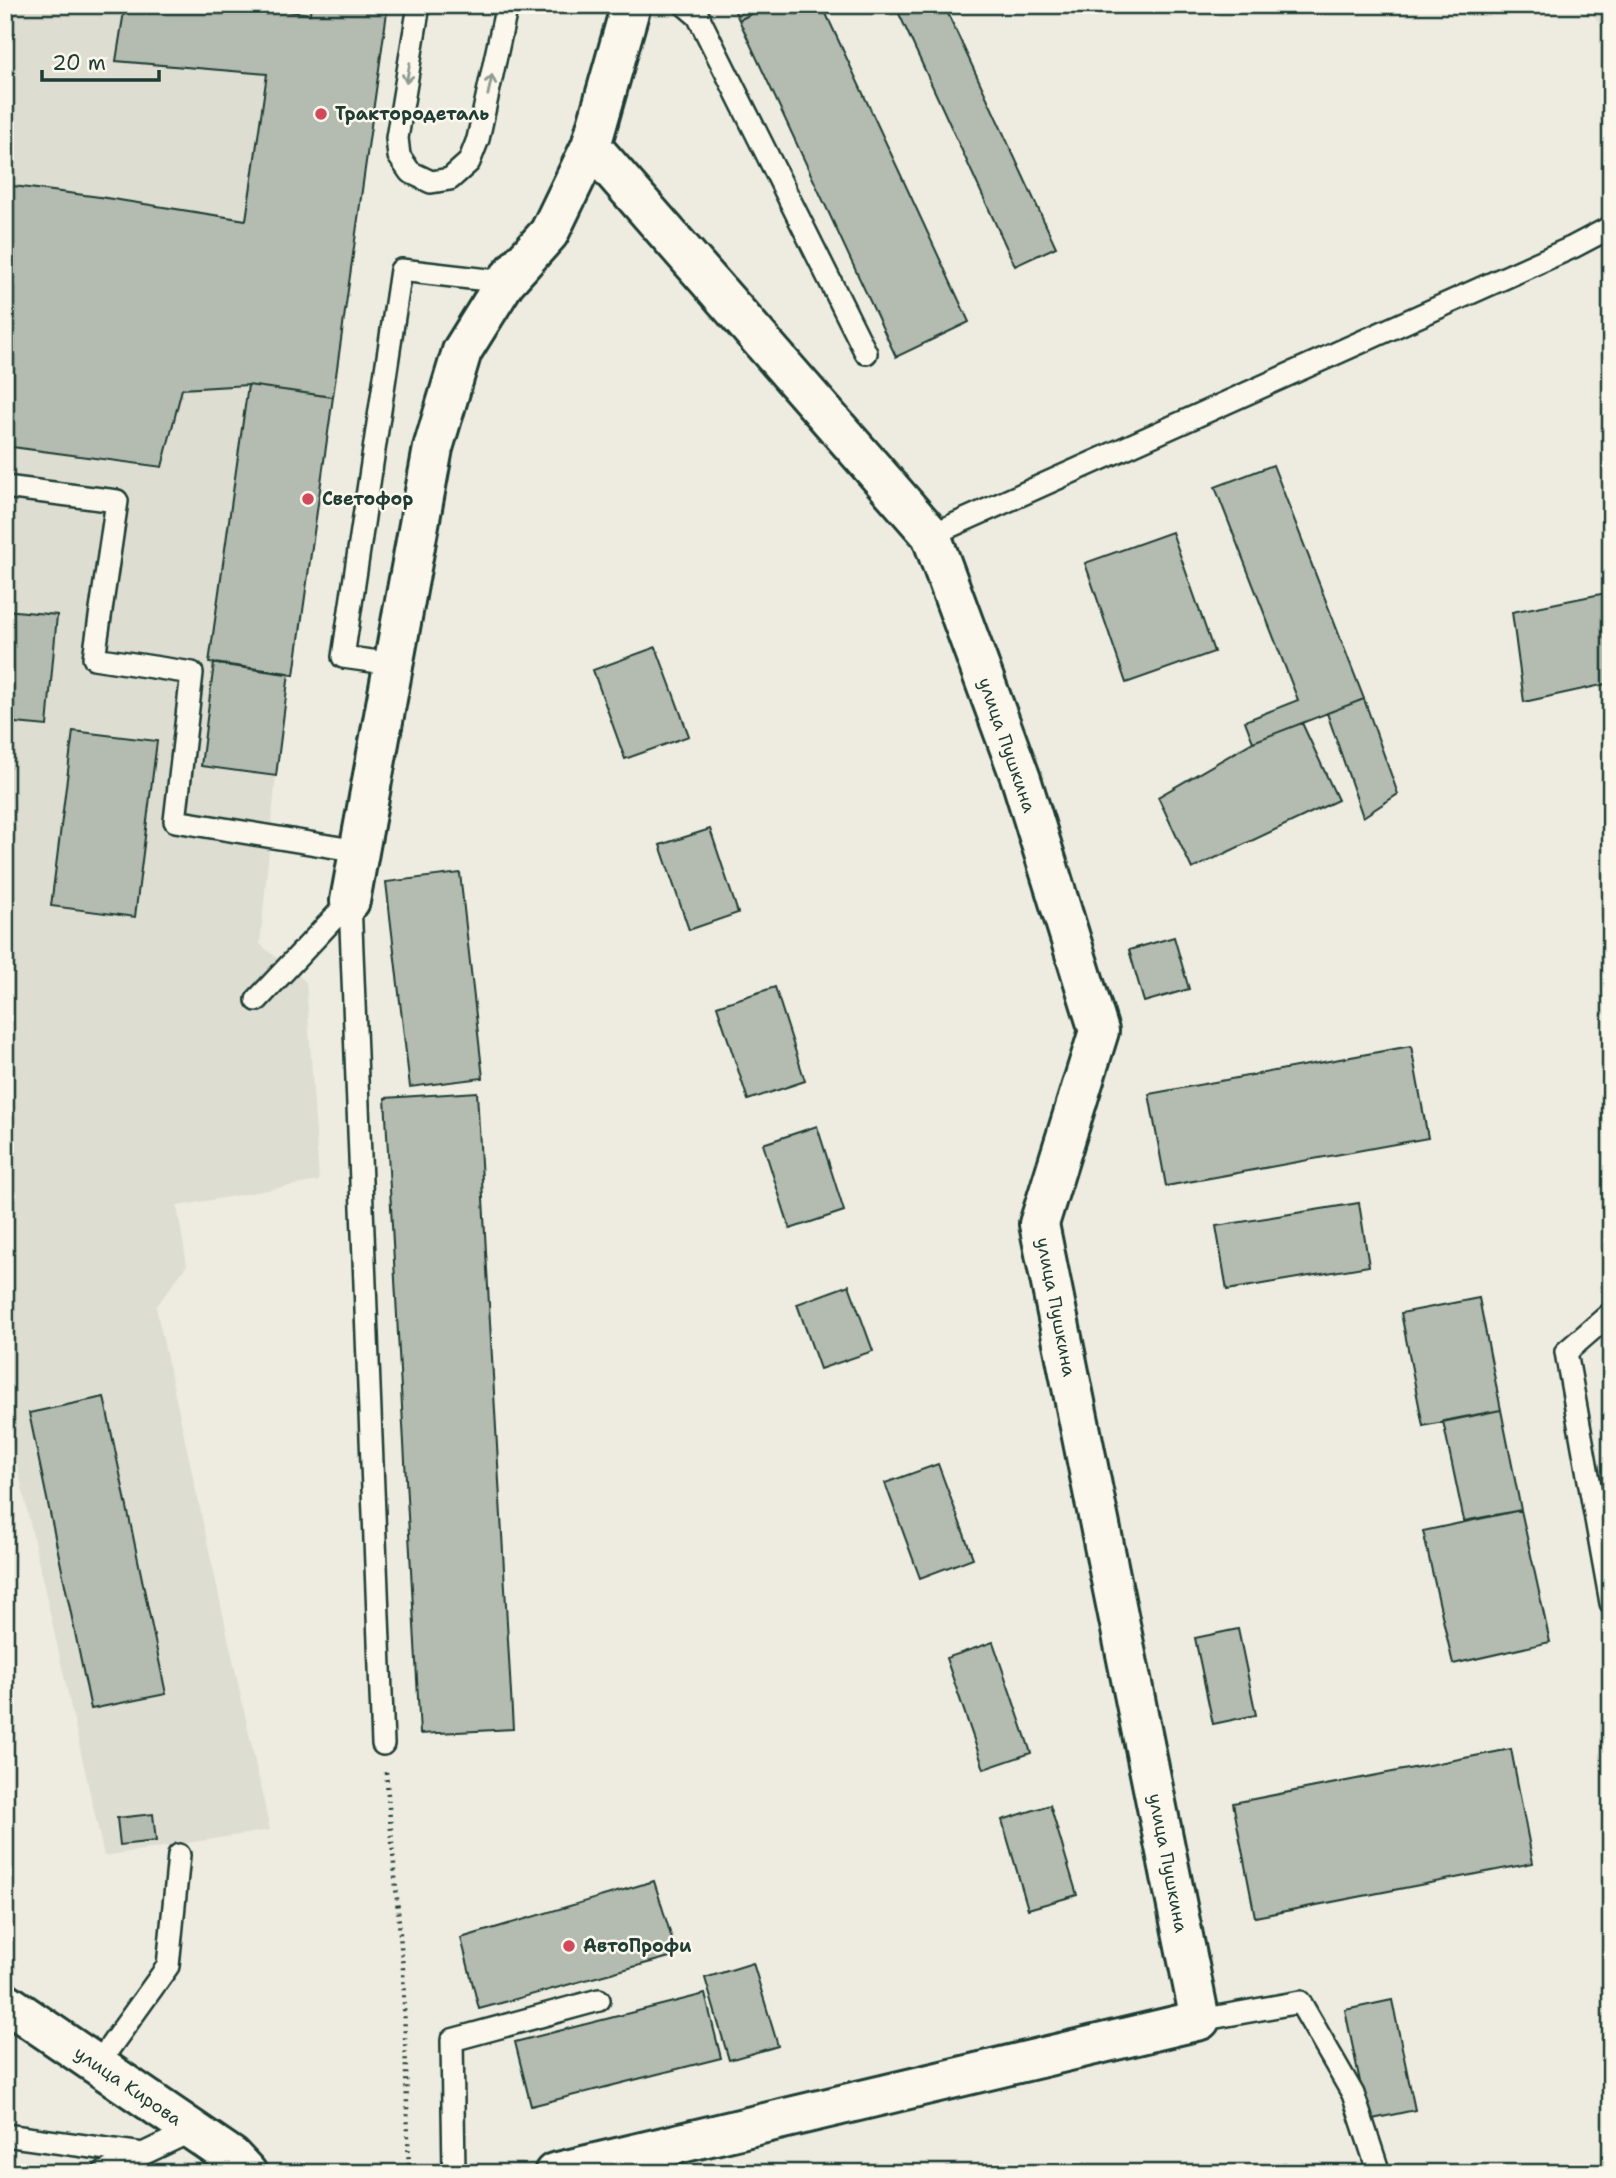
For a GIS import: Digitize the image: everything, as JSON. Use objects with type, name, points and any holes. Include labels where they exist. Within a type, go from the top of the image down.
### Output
[{"type":"street","points":[[350,901],[433,448],[462,351],[505,282],[549,233],[591,146],[631,5]]},
{"type":"street","points":[[591,146],[931,535]]},
{"type":"street","name":"улица Пушкина","points":[[931,535],[1021,779],[1099,1031],[1039,1224],[1200,2020]]},
{"type":"street","name":"улица Кирова","points":[[5,2002],[232,2157],[247,2173]]},
{"type":"street","points":[[554,2173],[1200,2020]]},
{"type":"lane","points":[[419,5],[397,138],[399,156],[410,172],[431,182],[450,179],[469,162],[478,139],[507,5]]},
{"type":"lane","points":[[685,5],[698,16],[866,353]]},
{"type":"lane","points":[[931,535],[1573,247],[1611,227]]},
{"type":"lane","points":[[393,664],[343,657],[401,270],[505,282]]},
{"type":"lane","points":[[5,486],[117,501],[94,658],[192,673],[174,821],[359,851]]},
{"type":"lane","points":[[257,1000],[350,901]]},
{"type":"lane","points":[[350,901],[383,1744]]},
{"type":"lane","points":[[1611,1313],[1566,1352],[1611,1603]]},
{"type":"lane","points":[[97,2064],[168,1966],[179,1855]]},
{"type":"lane","points":[[454,2173],[452,2040],[599,2000]]},
{"type":"lane","points":[[1200,2020],[1300,2002],[1353,2095],[1380,2173]]},
{"type":"lane","points":[[103,2173],[193,2130]]},
{"type":"lane","points":[[5,2134],[143,2154]]},
{"type":"path","points":[[383,1744],[404,1969],[409,2173]]},
{"type":"shaded area","points":[[5,5],[388,5],[294,675],[289,674],[260,944],[306,982],[319,1181],[177,1206],[187,1265],[156,1307],[270,1830],[104,1856],[5,1411]]},
{"type":"shaded area","points":[[1588,5],[1611,5],[1611,44]]},
{"type":"building","points":[[125,5],[241,5],[310,14],[311,5],[388,5],[333,397],[248,385],[182,389],[162,467],[5,446],[5,185],[246,220],[267,74],[116,61]]},
{"type":"building","points":[[732,5],[770,5],[739,20]]},
{"type":"building","points":[[770,5],[822,5],[969,322],[896,357],[739,20]]},
{"type":"building","points":[[895,5],[944,5],[1056,247],[1015,266]]},
{"type":"building","points":[[248,385],[333,397],[294,675],[209,663]]},
{"type":"building","points":[[1273,465],[1364,699],[1253,742],[1245,721],[1298,700],[1215,487]]},
{"type":"building","points":[[1172,532],[1214,652],[1126,683],[1085,563]]},
{"type":"building","points":[[1611,592],[1611,683],[1524,702],[1512,612]]},
{"type":"building","points":[[5,610],[57,615],[47,726],[5,722]]},
{"type":"building","points":[[656,647],[689,736],[625,759],[593,670]]},
{"type":"building","points":[[214,663],[289,673],[276,776],[201,766]]},
{"type":"building","points":[[1364,699],[1398,794],[1363,817],[1327,713]]},
{"type":"building","points":[[1302,723],[1338,800],[1192,869],[1158,797],[1253,742]]},
{"type":"building","points":[[73,731],[157,741],[135,917],[51,906]]},
{"type":"building","points":[[710,829],[738,913],[689,930],[660,845]]},
{"type":"building","points":[[460,873],[483,1078],[410,1087],[386,882]]},
{"type":"building","points":[[1174,937],[1189,989],[1144,1002],[1129,950]]},
{"type":"building","points":[[775,987],[805,1081],[748,1100],[717,1006]]},
{"type":"building","points":[[1411,1046],[1428,1138],[1166,1186],[1149,1094]]},
{"type":"building","points":[[477,1092],[513,1729],[420,1734],[385,1098]]},
{"type":"building","points":[[817,1126],[844,1211],[790,1229],[763,1144]]},
{"type":"building","points":[[1359,1203],[1369,1266],[1227,1290],[1216,1226]]},
{"type":"building","points":[[849,1285],[873,1351],[820,1369],[797,1304]]},
{"type":"building","points":[[1479,1298],[1501,1410],[1423,1426],[1401,1313]]},
{"type":"building","points":[[104,1397],[166,1694],[91,1709],[29,1413]]},
{"type":"building","points":[[1501,1410],[1521,1510],[1464,1521],[1443,1421]]},
{"type":"building","points":[[938,1464],[973,1558],[920,1578],[885,1483]]},
{"type":"building","points":[[1521,1510],[1550,1642],[1453,1664],[1423,1531]]},
{"type":"building","points":[[1238,1629],[1256,1715],[1213,1724],[1195,1638]]},
{"type":"building","points":[[993,1642],[1031,1753],[984,1769],[946,1658]]},
{"type":"building","points":[[1511,1749],[1533,1863],[1255,1917],[1233,1803]]},
{"type":"building","points":[[1050,1805],[1077,1895],[1028,1909],[1002,1820]]},
{"type":"building","points":[[153,1814],[156,1841],[120,1845],[117,1818]]},
{"type":"building","name":"АвтоПрофи","points":[[654,1881],[677,1955],[479,2009],[461,1938]]},
{"type":"building","points":[[753,1963],[778,2046],[729,2060],[705,1978]]},
{"type":"building","points":[[705,1994],[721,2058],[531,2106],[515,2042]]},
{"type":"building","points":[[1392,2000],[1415,2110],[1368,2120],[1345,2010]]},
{"type":"place","name":"Трактородеталь","points":[[321,114]]},
{"type":"place","name":"Светофор","points":[[308,499]]},
{"type":"place","name":"АвтоПрофи","points":[[569,1946]]}]
